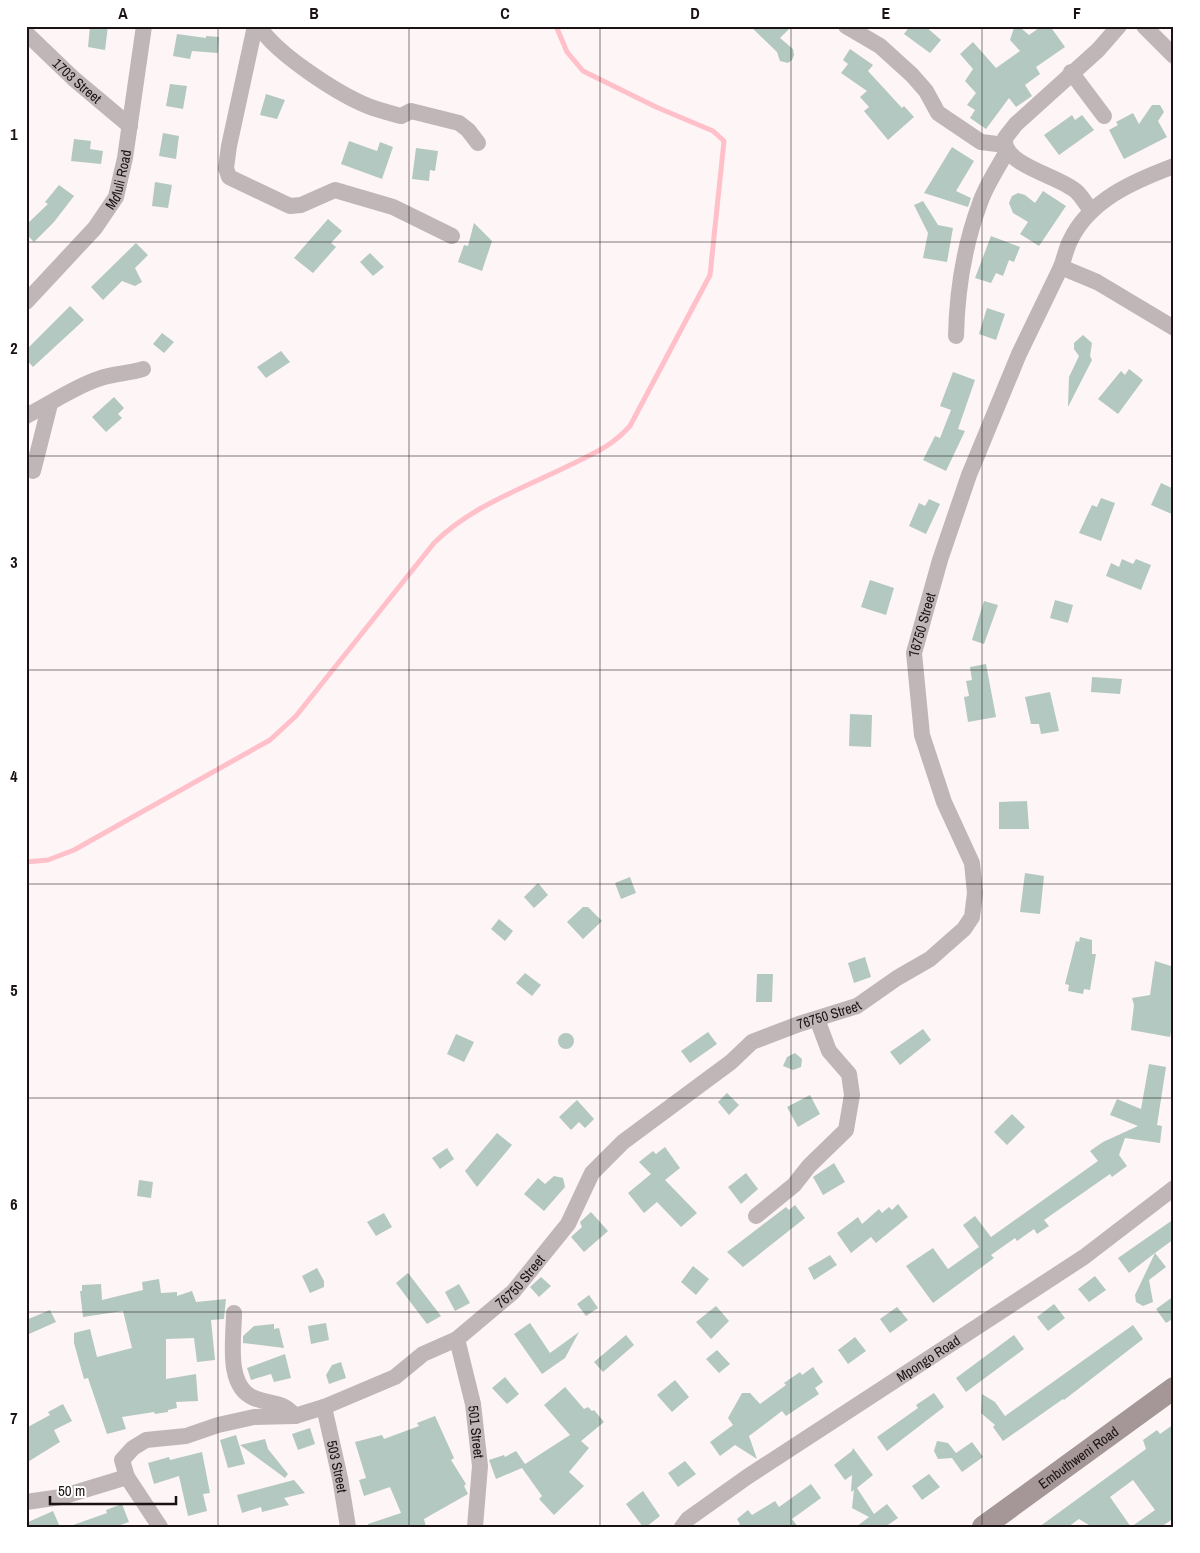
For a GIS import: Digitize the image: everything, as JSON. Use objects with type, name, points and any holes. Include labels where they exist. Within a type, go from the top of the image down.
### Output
[{"type":"street","name":"Mdluli Road","points":[[26,302],[107,212],[116,197],[121,180],[130,126],[144,26]]},
{"type":"street","points":[[255,26],[229,146],[226,168],[229,177],[290,206],[301,205],[335,190],[393,207],[452,236]]},
{"type":"street","points":[[259,26],[265,36],[308,71],[368,106],[401,116],[411,111],[459,123],[468,130],[478,143]]},
{"type":"street","points":[[846,26],[880,46],[912,75],[926,91],[938,113],[981,142],[1006,148],[1018,162],[1051,176],[1077,192],[1091,211]]},
{"type":"street","points":[[956,336],[957,297],[968,237],[980,202],[1006,148],[1008,133],[1071,72],[1098,50],[1119,26]]},
{"type":"street","points":[[1144,26],[1174,56]]},
{"type":"street","name":"1703 Street","points":[[26,33],[74,79],[130,126]]},
{"type":"street","points":[[1071,72],[1104,116]]},
{"type":"street","name":"76750 Street","points":[[127,1477],[122,1460],[133,1448],[146,1440],[186,1436],[218,1425],[254,1417],[295,1416],[324,1407],[394,1377],[423,1354],[457,1340],[513,1292],[568,1224],[592,1174],[623,1142],[731,1062],[752,1042],[777,1031],[857,1006],[897,978],[930,959],[964,929],[972,917],[975,893],[972,863],[944,802],[922,735],[914,654],[943,552],[969,476],[1019,354],[1061,267],[1070,240],[1091,211],[1132,181],[1174,166]]},
{"type":"street","points":[[1061,267],[1097,282],[1121,299],[1174,328]]},
{"type":"street","points":[[26,416],[96,379],[115,373],[129,373],[143,369]]},
{"type":"street","points":[[33,471],[50,404]]},
{"type":"street","points":[[756,1216],[794,1185],[809,1166],[846,1130],[852,1095],[848,1074],[829,1051],[817,1019]]},
{"type":"street","name":"Mpongo Road","points":[[682,1527],[688,1520],[747,1478],[1084,1257],[1174,1188]]},
{"type":"street","points":[[234,1313],[232,1346],[237,1376],[242,1390],[254,1398],[287,1407],[295,1416]]},
{"type":"street","name":"501 Street","points":[[457,1340],[473,1404],[480,1466],[475,1527]]},
{"type":"street","name":"Embuthweni Road","points":[[983,1527],[1174,1388]]},
{"type":"street","name":"503 Street","points":[[324,1407],[340,1478],[348,1527]]},
{"type":"street","points":[[26,1502],[61,1497],[127,1477],[160,1527]]},
{"type":"building","points":[[90,26],[108,26],[105,50],[88,47]]},
{"type":"building","points":[[750,26],[792,26],[780,38],[793,49],[794,55],[792,60],[788,63],[780,61],[777,52]]},
{"type":"building","points":[[910,26],[925,26],[941,40],[930,53],[904,34]]},
{"type":"building","points":[[1042,26],[1050,26],[1065,47],[1036,67],[1040,74],[1025,85],[1032,96],[1016,107],[1009,98],[986,129],[970,118],[975,110],[967,105],[976,93],[965,81],[973,69],[960,54],[973,42],[996,68],[1020,51],[1010,40],[1014,28],[1022,29],[1029,35]]},
{"type":"building","points":[[177,34],[206,38],[206,36],[219,37],[218,53],[192,51],[190,59],[173,56]]},
{"type":"building","points":[[850,49],[873,65],[868,71],[902,108],[904,106],[914,117],[888,140],[864,111],[869,107],[860,97],[867,91],[841,73],[848,64],[843,60]]},
{"type":"building","points":[[170,84],[187,86],[183,109],[166,106]]},
{"type":"building","points":[[266,94],[285,100],[277,119],[260,115]]},
{"type":"building","points":[[1152,105],[1160,105],[1164,112],[1158,121],[1167,137],[1124,159],[1109,130],[1118,125],[1116,122],[1133,113],[1139,124]]},
{"type":"building","points":[[1072,115],[1075,120],[1082,115],[1094,130],[1059,155],[1044,135]]},
{"type":"building","points":[[163,133],[179,136],[176,159],[159,156]]},
{"type":"building","points":[[74,139],[91,141],[90,149],[103,151],[101,164],[71,161]]},
{"type":"building","points":[[349,141],[377,151],[380,142],[393,147],[382,179],[341,164]]},
{"type":"building","points":[[952,147],[974,161],[956,191],[971,198],[968,207],[924,193]]},
{"type":"building","points":[[416,148],[438,151],[435,171],[430,170],[429,181],[412,179]]},
{"type":"building","points":[[155,182],[172,185],[168,208],[152,206]]},
{"type":"building","points":[[59,185],[74,196],[54,222],[34,242],[26,234],[26,225],[48,204],[45,202]]},
{"type":"building","points":[[1043,191],[1066,206],[1039,246],[1020,234],[1028,222],[1013,213],[1009,203],[1012,196],[1018,193],[1025,195],[1035,203]]},
{"type":"building","points":[[923,201],[938,225],[953,228],[947,262],[923,258],[928,233],[914,205]]},
{"type":"building","points":[[328,219],[342,231],[331,243],[336,247],[313,273],[294,258]]},
{"type":"building","points":[[474,223],[492,241],[482,271],[458,262],[464,245],[468,246]]},
{"type":"building","points":[[991,236],[1020,247],[1014,262],[1009,260],[1003,276],[996,273],[991,283],[975,278]]},
{"type":"building","points":[[136,243],[148,255],[135,268],[142,282],[135,286],[122,281],[103,300],[91,287]]},
{"type":"building","points":[[370,253],[384,267],[373,276],[360,262]]},
{"type":"building","points":[[70,306],[84,320],[33,367],[26,359],[26,350]]},
{"type":"building","points":[[987,308],[1005,314],[996,340],[979,334]]},
{"type":"building","points":[[162,333],[174,342],[164,353],[153,344]]},
{"type":"building","points":[[1083,335],[1092,343],[1090,356],[1092,360],[1068,407],[1069,377],[1079,356],[1074,349],[1074,343]]},
{"type":"building","points":[[281,351],[290,362],[266,378],[257,367]]},
{"type":"building","points":[[1129,369],[1143,380],[1118,414],[1098,399],[1121,371],[1125,375]]},
{"type":"building","points":[[953,372],[975,380],[958,429],[965,431],[946,471],[923,460],[935,436],[940,438],[951,410],[940,406]]},
{"type":"building","points":[[114,397],[124,408],[118,414],[122,418],[106,432],[92,417]]},
{"type":"building","points":[[1161,483],[1174,489],[1174,515],[1151,505]]},
{"type":"building","points":[[1101,498],[1115,503],[1101,541],[1079,533],[1092,505],[1097,507]]},
{"type":"building","points":[[929,499],[940,504],[926,534],[909,526],[919,503],[925,506]]},
{"type":"building","points":[[1122,559],[1133,564],[1136,559],[1151,565],[1141,590],[1106,576],[1111,563],[1119,567]]},
{"type":"building","points":[[870,580],[894,588],[886,615],[861,607]]},
{"type":"building","points":[[1055,600],[1073,605],[1068,623],[1050,618]]},
{"type":"building","points":[[984,601],[998,605],[984,644],[972,640]]},
{"type":"building","points":[[986,664],[996,717],[968,722],[964,697],[969,696],[966,681],[972,680],[970,667]]},
{"type":"building","points":[[1092,677],[1122,679],[1120,694],[1091,692]]},
{"type":"building","points":[[1050,692],[1059,731],[1041,734],[1039,724],[1031,724],[1025,697]]},
{"type":"building","points":[[850,714],[872,715],[871,747],[849,746]]},
{"type":"building","points":[[1027,801],[1029,829],[999,829],[999,802]]},
{"type":"building","points":[[1025,873],[1044,876],[1040,914],[1020,912]]},
{"type":"building","points":[[630,877],[636,893],[621,899],[615,883]]},
{"type":"building","points":[[538,883],[548,895],[534,908],[524,897]]},
{"type":"building","points":[[583,907],[588,907],[602,921],[583,939],[567,922]]},
{"type":"building","points":[[499,919],[513,931],[505,941],[491,929]]},
{"type":"building","points":[[1080,937],[1092,940],[1092,954],[1096,954],[1090,990],[1084,989],[1083,994],[1068,991],[1069,985],[1065,984],[1076,941],[1079,942]]},
{"type":"building","points":[[865,957],[871,977],[854,983],[848,963]]},
{"type":"building","points":[[1155,961],[1174,967],[1174,1016],[1170,1037],[1131,1030],[1134,1005],[1132,998],[1150,995]]},
{"type":"building","points":[[525,973],[541,985],[532,996],[516,983]]},
{"type":"building","points":[[757,974],[773,974],[772,1002],[756,1002]]},
{"type":"building","points":[[923,1029],[931,1040],[900,1065],[890,1052]]},
{"type":"building","points":[[708,1032],[717,1044],[690,1063],[681,1051]]},
{"type":"building","points":[[566,1033],[572,1035],[574,1041],[572,1047],[566,1049],[560,1047],[558,1041],[560,1035]]},
{"type":"building","points":[[456,1034],[474,1042],[464,1062],[447,1054]]},
{"type":"building","points":[[795,1053],[802,1059],[801,1067],[793,1070],[783,1066],[787,1057]]},
{"type":"building","points":[[1149,1064],[1166,1067],[1157,1125],[1162,1126],[1160,1143],[1125,1138],[1119,1155],[1127,1166],[1112,1177],[1110,1174],[1044,1220],[1049,1226],[1037,1234],[1034,1229],[1017,1241],[1015,1238],[991,1255],[994,1258],[933,1303],[906,1266],[933,1248],[948,1269],[979,1247],[963,1225],[975,1216],[991,1237],[1098,1161],[1090,1151],[1103,1142],[1138,1126],[1110,1115],[1117,1099],[1141,1109]]},
{"type":"building","points":[[727,1093],[739,1105],[729,1115],[718,1102]]},
{"type":"building","points":[[810,1095],[820,1114],[798,1127],[787,1107]]},
{"type":"building","points":[[577,1100],[594,1119],[585,1128],[579,1122],[571,1130],[559,1117]]},
{"type":"building","points":[[1012,1114],[1025,1127],[1007,1145],[994,1132]]},
{"type":"building","points":[[497,1133],[512,1145],[477,1187],[465,1171]]},
{"type":"building","points":[[665,1147],[680,1168],[665,1180],[697,1213],[681,1227],[657,1202],[644,1213],[628,1193],[651,1174],[639,1162],[653,1151],[656,1154]]},
{"type":"building","points":[[447,1148],[454,1159],[440,1169],[432,1158]]},
{"type":"building","points":[[834,1163],[845,1182],[823,1195],[813,1177]]},
{"type":"building","points":[[746,1173],[758,1189],[741,1204],[728,1187]]},
{"type":"building","points":[[554,1176],[563,1178],[565,1187],[544,1211],[524,1194],[538,1178],[545,1184]]},
{"type":"building","points":[[139,1180],[153,1182],[151,1198],[137,1196]]},
{"type":"building","points":[[898,1204],[908,1217],[876,1243],[871,1237],[851,1253],[837,1233],[858,1217],[862,1224],[879,1209],[882,1213],[889,1207],[892,1210]]},
{"type":"building","points":[[795,1205],[805,1218],[743,1267],[727,1252],[786,1207],[789,1210]]},
{"type":"building","points":[[591,1212],[608,1231],[584,1252],[571,1237],[582,1227],[580,1222]]},
{"type":"building","points":[[384,1213],[392,1227],[376,1236],[367,1222]]},
{"type":"building","points":[[1174,1219],[1174,1239],[1129,1273],[1118,1258]]},
{"type":"building","points":[[1155,1253],[1166,1267],[1149,1280],[1153,1302],[1143,1306],[1136,1302],[1135,1295]]},
{"type":"building","points":[[830,1255],[837,1265],[814,1280],[808,1268]]},
{"type":"building","points":[[693,1266],[709,1279],[696,1295],[681,1282]]},
{"type":"building","points":[[317,1268],[324,1281],[324,1287],[310,1293],[302,1276]]},
{"type":"building","points":[[408,1273],[441,1316],[427,1324],[396,1283]]},
{"type":"building","points":[[1095,1276],[1106,1290],[1089,1302],[1078,1289]]},
{"type":"building","points":[[541,1277],[551,1286],[539,1297],[530,1287]]},
{"type":"building","points":[[159,1279],[161,1293],[177,1292],[177,1296],[192,1291],[196,1302],[226,1299],[224,1319],[211,1320],[215,1360],[197,1362],[194,1338],[166,1339],[166,1379],[196,1374],[198,1401],[176,1402],[177,1408],[168,1410],[168,1412],[155,1414],[154,1412],[122,1417],[126,1429],[107,1434],[88,1378],[84,1379],[74,1343],[74,1333],[90,1329],[97,1357],[132,1348],[123,1311],[83,1317],[80,1291],[82,1291],[82,1285],[101,1284],[102,1300],[143,1290],[142,1282]]},
{"type":"building","points":[[459,1284],[470,1303],[455,1311],[445,1292]]},
{"type":"building","points":[[589,1295],[598,1308],[586,1316],[577,1304]]},
{"type":"building","points":[[1174,1296],[1174,1318],[1166,1323],[1156,1309]]},
{"type":"building","points":[[1054,1304],[1065,1318],[1048,1331],[1037,1317]]},
{"type":"building","points":[[716,1306],[729,1321],[711,1339],[696,1322]]},
{"type":"building","points":[[897,1307],[908,1320],[890,1333],[880,1319]]},
{"type":"building","points":[[50,1310],[56,1322],[29,1334],[26,1320]]},
{"type":"building","points":[[326,1323],[329,1340],[311,1344],[308,1326]]},
{"type":"building","points":[[530,1323],[550,1353],[579,1332],[565,1358],[542,1374],[514,1334]]},
{"type":"building","points":[[274,1324],[274,1329],[279,1328],[284,1348],[243,1343],[243,1336],[254,1326]]},
{"type":"building","points":[[1133,1325],[1143,1339],[1064,1400],[1003,1441],[993,1427],[995,1425],[981,1413],[982,1394],[995,1402],[1005,1416]]},
{"type":"building","points":[[626,1335],[634,1345],[603,1372],[594,1362]]},
{"type":"building","points":[[1014,1335],[1024,1349],[966,1392],[956,1378]]},
{"type":"building","points":[[855,1337],[866,1351],[848,1364],[838,1350]]},
{"type":"building","points":[[717,1350],[730,1364],[719,1373],[706,1359]]},
{"type":"building","points":[[285,1354],[291,1378],[274,1382],[271,1374],[251,1380],[247,1368]]},
{"type":"building","points":[[341,1362],[346,1378],[329,1384],[326,1375],[332,1365]]},
{"type":"building","points":[[813,1367],[823,1382],[815,1388],[819,1394],[786,1416],[782,1411],[749,1436],[757,1459],[735,1445],[720,1456],[710,1442],[733,1425],[728,1418],[742,1393],[750,1393],[760,1404],[786,1385],[784,1383],[800,1372],[802,1375]]},
{"type":"building","points":[[505,1377],[519,1394],[507,1404],[492,1388]]},
{"type":"building","points":[[675,1380],[689,1397],[672,1412],[657,1395]]},
{"type":"building","points":[[565,1387],[584,1409],[588,1407],[592,1411],[594,1410],[604,1422],[581,1441],[589,1448],[569,1472],[584,1486],[554,1515],[539,1499],[542,1496],[522,1468],[496,1479],[489,1460],[504,1455],[505,1457],[516,1451],[525,1464],[570,1435],[544,1405]]},
{"type":"building","points":[[934,1393],[944,1407],[887,1451],[877,1437],[918,1408],[916,1405]]},
{"type":"building","points":[[63,1404],[72,1421],[54,1430],[60,1442],[26,1463],[26,1428],[50,1415],[48,1412]]},
{"type":"building","points":[[435,1416],[454,1458],[451,1460],[466,1484],[464,1486],[468,1494],[424,1519],[426,1527],[368,1527],[368,1524],[401,1513],[390,1487],[364,1496],[359,1480],[366,1478],[355,1442],[382,1435],[384,1439],[419,1426],[417,1423]]},
{"type":"building","points":[[1174,1424],[1174,1518],[1161,1527],[1131,1527],[1092,1527],[1079,1519],[1068,1527],[1039,1527],[1146,1449],[1143,1440],[1157,1430],[1160,1434]],"holes":[[[1133,1480],[1155,1510],[1131,1527],[1110,1497]]]},
{"type":"building","points":[[310,1428],[315,1444],[298,1450],[292,1434]]},
{"type":"building","points":[[236,1435],[245,1464],[228,1468],[220,1440]]},
{"type":"building","points":[[265,1439],[268,1449],[288,1474],[285,1478],[240,1445]]},
{"type":"building","points":[[937,1441],[948,1443],[956,1453],[972,1442],[983,1457],[962,1472],[952,1458],[938,1459],[934,1451]]},
{"type":"building","points":[[853,1448],[873,1475],[857,1488],[874,1514],[887,1504],[898,1518],[885,1527],[856,1527],[869,1517],[852,1508],[854,1490],[851,1492],[852,1475],[845,1480],[834,1465],[852,1451]]},
{"type":"building","points":[[202,1452],[210,1493],[203,1494],[207,1511],[188,1516],[179,1476],[154,1484],[148,1463],[169,1457],[170,1460]]},
{"type":"building","points":[[685,1461],[696,1474],[678,1487],[668,1473]]},
{"type":"building","points":[[929,1474],[940,1487],[922,1500],[912,1486]]},
{"type":"building","points":[[294,1480],[305,1493],[284,1498],[289,1505],[262,1512],[261,1507],[242,1513],[237,1495]]},
{"type":"building","points":[[811,1484],[821,1498],[792,1519],[798,1527],[737,1527],[740,1524],[737,1519],[748,1510],[752,1515],[775,1501],[779,1507]]},
{"type":"building","points":[[643,1491],[660,1516],[646,1527],[643,1527],[626,1504]]},
{"type":"building","points":[[122,1504],[129,1522],[115,1527],[73,1527],[73,1525],[107,1513],[106,1510]]},
{"type":"building","points":[[53,1511],[60,1527],[26,1527],[26,1523]]},
{"type":"waterway","points":[[26,862],[48,860],[74,850],[270,740],[296,716],[434,543],[448,530],[463,519],[497,500],[600,450],[623,434],[630,426],[710,275],[724,141],[713,131],[656,107],[583,71],[567,52],[556,26]]}]
